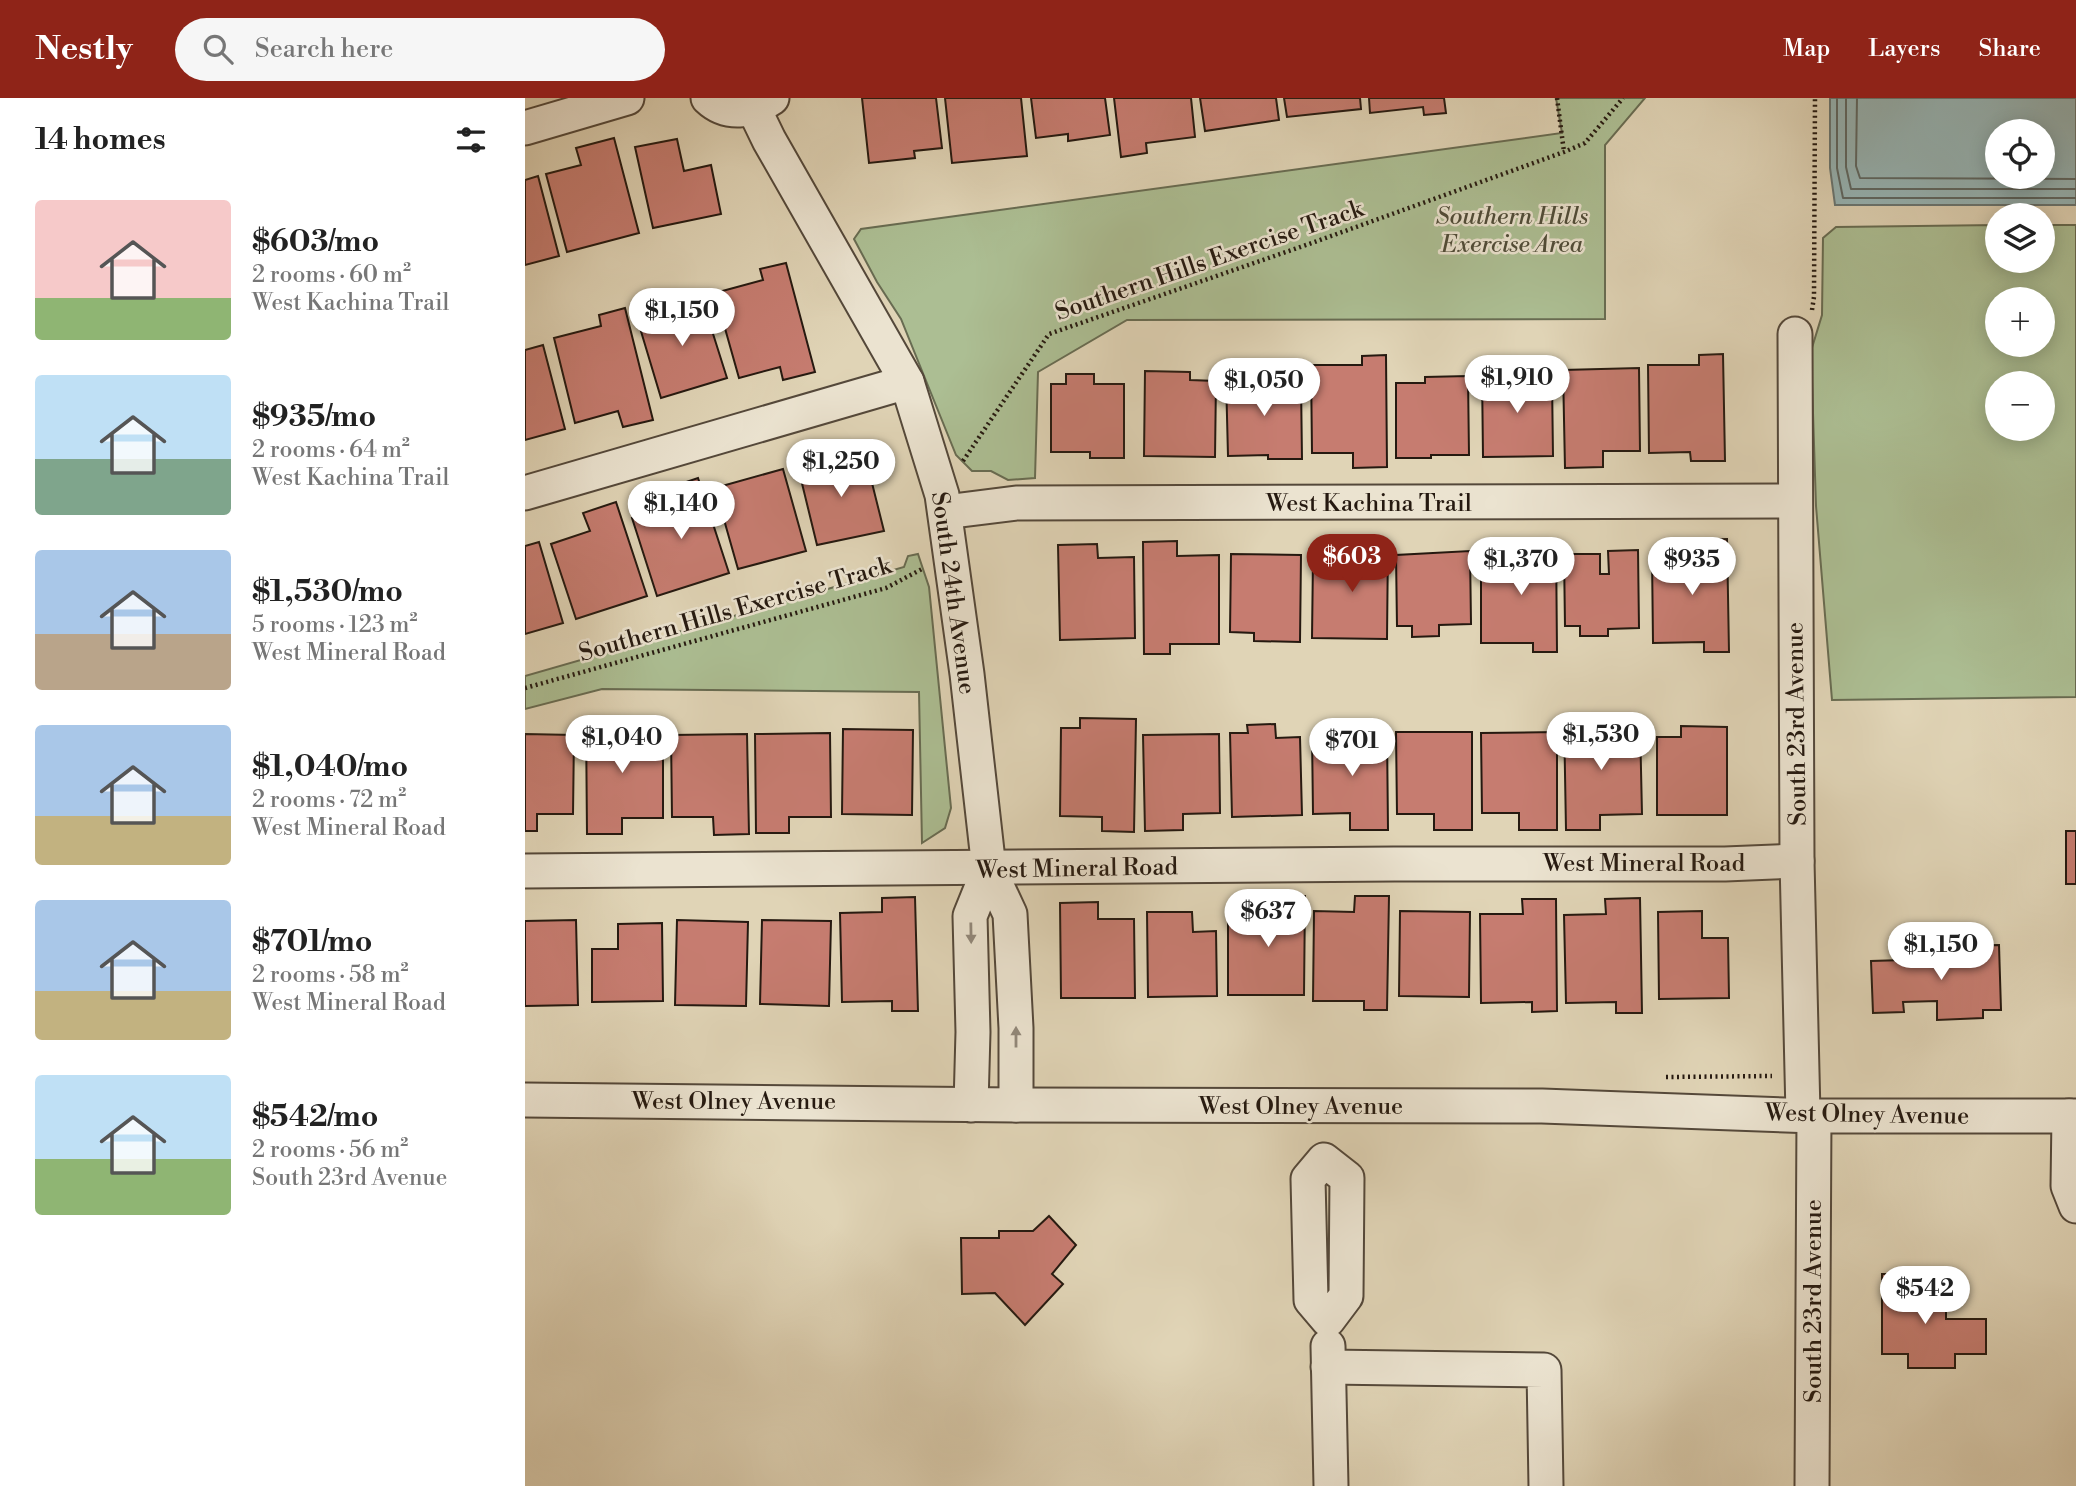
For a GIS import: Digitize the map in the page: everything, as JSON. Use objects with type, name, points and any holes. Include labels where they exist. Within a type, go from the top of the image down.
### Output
[{"type":"street","points":[[525,128],[627,98]]},
{"type":"street","name":"South 24th Avenue","points":[[708,98],[728,110],[763,103],[769,140],[907,382],[943,501],[967,674],[989,869],[1010,914],[1016,1105]]},
{"type":"street","name":"South 23rd Avenue","points":[[1795,334],[1797,861],[1809,1115],[1812,1486]]},
{"type":"street","points":[[525,493],[907,382]]},
{"type":"street","name":"West Kachina Trail","points":[[943,501],[1794,501]]},
{"type":"street","name":"West Mineral Road","points":[[525,871],[1725,864],[1797,861]]},
{"type":"street","name":"South 24th Avenue","points":[[971,1105],[970,916],[989,869]]},
{"type":"street","points":[[971,975],[1013,975]]},
{"type":"street","name":"West Olney Avenue","points":[[525,1100],[971,1105],[1542,1106],[1809,1115],[2073,1115]]},
{"type":"street","points":[[1322,1106],[1324,1160],[1307,1179],[1311,1300],[1328,1320]]},
{"type":"street","points":[[2073,1115],[2068,1186],[2076,1206]]},
{"type":"street","points":[[1324,1160],[1347,1178],[1346,1296],[1328,1320],[1331,1486]]},
{"type":"street","points":[[1310,1242],[1346,1242]]},
{"type":"street","points":[[1328,1367],[1543,1370],[1546,1486]]},
{"type":"path","points":[[1557,98],[1564,152]]},
{"type":"path","name":"Southern Hills Exercise Track","points":[[943,501],[947,485],[1049,334],[1564,152],[1585,143],[1623,98]]},
{"type":"path","name":"Southern Hills Exercise Track","points":[[525,688],[886,588],[925,568],[929,562]]},
{"type":"green space","name":"Southern Hills Exercise Area","points":[[1556,98],[1645,98],[1605,145],[1605,319],[1127,320],[1038,372],[1035,478],[1008,480],[991,471],[972,471],[956,455],[901,319],[854,239],[861,229],[1562,133]]},
{"type":"green space","points":[[1985,225],[1985,273],[2055,273],[2055,225],[2076,225],[2076,697],[1832,700],[1816,506],[1811,351],[1822,315],[1823,238],[1836,227]]},
{"type":"green space","points":[[918,554],[929,587],[951,808],[945,828],[922,843],[919,692],[602,689],[525,709],[525,676],[904,567],[908,556]]},
{"type":"water","points":[[1830,98],[2076,98],[2076,205],[1835,205],[1830,168]]},
{"type":"building","points":[[862,98],[936,98],[942,148],[914,151],[915,158],[869,163]]},
{"type":"building","points":[[945,98],[1021,98],[1027,156],[952,163]]},
{"type":"building","points":[[1031,98],[1105,98],[1110,135],[1068,141],[1068,134],[1036,138]]},
{"type":"building","points":[[1114,98],[1191,98],[1195,137],[1146,143],[1147,153],[1121,157]]},
{"type":"building","points":[[1200,98],[1276,98],[1279,120],[1205,131]]},
{"type":"building","points":[[1284,98],[1360,98],[1361,109],[1287,117]]},
{"type":"building","points":[[1369,98],[1444,98],[1446,113],[1424,115],[1423,107],[1370,113]]},
{"type":"building","points":[[614,138],[639,233],[567,252],[546,174],[581,165],[576,148]]},
{"type":"building","points":[[677,139],[684,171],[711,165],[721,214],[653,228],[635,147]]},
{"type":"building","points":[[538,176],[559,256],[525,265],[525,180]]},
{"type":"building","points":[[786,263],[815,372],[783,380],[780,367],[739,378],[715,293],[763,280],[760,269]]},
{"type":"building","points":[[702,299],[727,378],[661,398],[637,318]]},
{"type":"building","points":[[625,308],[653,420],[623,427],[618,411],[575,423],[554,338],[601,326],[599,315]]},
{"type":"building","points":[[543,345],[565,429],[525,440],[525,350]]},
{"type":"building","points":[[1723,354],[1725,461],[1691,461],[1690,452],[1649,453],[1648,365],[1699,365],[1699,355]]},
{"type":"building","points":[[1386,355],[1387,467],[1353,468],[1353,453],[1312,453],[1311,365],[1362,365],[1362,356]]},
{"type":"building","points":[[1639,368],[1640,451],[1603,451],[1603,467],[1565,468],[1563,370]]},
{"type":"building","points":[[1527,370],[1527,379],[1552,379],[1553,456],[1483,457],[1482,371]]},
{"type":"building","points":[[1145,371],[1190,372],[1190,380],[1216,381],[1215,457],[1144,456]]},
{"type":"building","points":[[1066,374],[1094,374],[1094,384],[1124,384],[1124,458],[1090,458],[1090,452],[1051,452],[1051,384],[1066,384]]},
{"type":"building","points":[[1468,376],[1469,455],[1396,458],[1396,383],[1425,383],[1425,377]]},
{"type":"building","points":[[1226,377],[1271,377],[1271,383],[1301,383],[1302,459],[1268,459],[1268,455],[1228,456]]},
{"type":"building","points":[[864,451],[884,531],[817,545],[798,467]]},
{"type":"building","points":[[783,469],[806,551],[738,569],[715,488]]},
{"type":"building","points":[[698,478],[729,573],[657,596],[632,518],[671,505],[665,489]]},
{"type":"building","points":[[616,502],[647,596],[576,619],[551,544],[590,531],[583,513]]},
{"type":"building","points":[[1727,539],[1729,652],[1704,652],[1704,642],[1653,643],[1652,555],[1694,554],[1693,540]]},
{"type":"building","points":[[1522,540],[1556,540],[1557,652],[1533,652],[1533,643],[1481,643],[1481,555],[1522,555]]},
{"type":"building","points":[[1177,541],[1177,556],[1219,555],[1219,644],[1170,644],[1170,654],[1144,654],[1143,542]]},
{"type":"building","points":[[1349,541],[1388,542],[1387,639],[1312,638],[1313,558],[1349,558]]},
{"type":"building","points":[[539,542],[563,623],[525,634],[525,546]]},
{"type":"building","points":[[1097,544],[1098,558],[1134,557],[1135,638],[1060,640],[1058,545]]},
{"type":"building","points":[[1638,550],[1639,628],[1608,629],[1608,636],[1580,636],[1580,626],[1565,626],[1564,554],[1600,554],[1600,574],[1609,574],[1608,551]]},
{"type":"building","points":[[1470,551],[1471,624],[1439,625],[1439,636],[1412,637],[1412,626],[1397,626],[1396,555]]},
{"type":"building","points":[[1231,554],[1301,555],[1300,642],[1254,641],[1254,633],[1230,632]]},
{"type":"building","points":[[1564,717],[1589,717],[1589,726],[1640,725],[1642,814],[1600,815],[1600,830],[1566,830]]},
{"type":"building","points":[[1080,718],[1136,719],[1134,832],[1102,831],[1102,817],[1060,816],[1061,728],[1080,728]]},
{"type":"building","points":[[586,719],[612,719],[612,729],[663,728],[663,818],[622,818],[622,834],[587,834]]},
{"type":"building","points":[[1275,724],[1276,738],[1300,737],[1302,815],[1232,817],[1230,733],[1248,733],[1247,725]]},
{"type":"building","points":[[1681,726],[1727,727],[1727,815],[1657,815],[1657,737],[1681,737]]},
{"type":"building","points":[[843,729],[913,730],[912,815],[842,814]]},
{"type":"building","points":[[1396,732],[1472,732],[1472,830],[1434,830],[1434,814],[1397,814]]},
{"type":"building","points":[[1557,732],[1557,830],[1519,830],[1519,813],[1482,813],[1481,733]]},
{"type":"building","points":[[830,733],[831,817],[789,817],[789,833],[756,833],[755,734]]},
{"type":"building","points":[[1312,733],[1387,733],[1388,830],[1350,830],[1350,813],[1313,814]]},
{"type":"building","points":[[525,734],[574,735],[573,814],[537,814],[537,831],[525,831]]},
{"type":"building","points":[[747,734],[749,834],[714,835],[713,817],[672,817],[671,735]]},
{"type":"building","points":[[1219,734],[1220,813],[1183,814],[1183,830],[1145,831],[1143,735]]},
{"type":"building","points":[[2066,831],[2076,831],[2076,884],[2066,884]]},
{"type":"building","points":[[1266,896],[1305,896],[1304,995],[1228,995],[1228,912],[1266,912]]},
{"type":"building","points":[[1355,896],[1389,896],[1387,1010],[1364,1010],[1364,1001],[1313,1001],[1314,911],[1354,912]]},
{"type":"building","points":[[915,897],[918,1011],[892,1011],[892,1001],[842,1002],[840,913],[882,912],[882,898]]},
{"type":"building","points":[[1640,898],[1642,1013],[1616,1013],[1616,1002],[1566,1003],[1564,915],[1606,914],[1605,899]]},
{"type":"building","points":[[1522,899],[1556,899],[1557,1011],[1532,1012],[1532,1002],[1481,1003],[1480,914],[1523,914]]},
{"type":"building","points":[[1098,902],[1098,919],[1134,919],[1135,998],[1061,998],[1060,903]]},
{"type":"building","points":[[1400,911],[1470,912],[1469,997],[1399,996]]},
{"type":"building","points":[[1702,911],[1702,938],[1728,938],[1729,998],[1659,999],[1658,912]]},
{"type":"building","points":[[1147,912],[1192,912],[1193,932],[1216,931],[1217,996],[1148,997]]},
{"type":"building","points":[[576,920],[578,1005],[525,1006],[525,921]]},
{"type":"building","points":[[677,920],[748,922],[746,1006],[675,1005]]},
{"type":"building","points":[[762,920],[831,921],[829,1006],[760,1004]]},
{"type":"building","points":[[662,923],[663,1001],[592,1002],[592,949],[618,949],[618,924]]},
{"type":"building","points":[[1999,945],[2001,1010],[1983,1010],[1983,1018],[1937,1020],[1937,1001],[1903,1002],[1904,1012],[1873,1013],[1871,961],[1937,959],[1937,946]]},
{"type":"building","points":[[1049,1216],[1076,1245],[1052,1274],[1063,1284],[1025,1325],[995,1293],[962,1294],[961,1238],[999,1238],[999,1231],[1033,1231]]},
{"type":"building","points":[[1882,1274],[1912,1274],[1912,1292],[1946,1292],[1946,1319],[1986,1319],[1986,1354],[1955,1354],[1955,1368],[1908,1368],[1908,1354],[1882,1354]]}]
